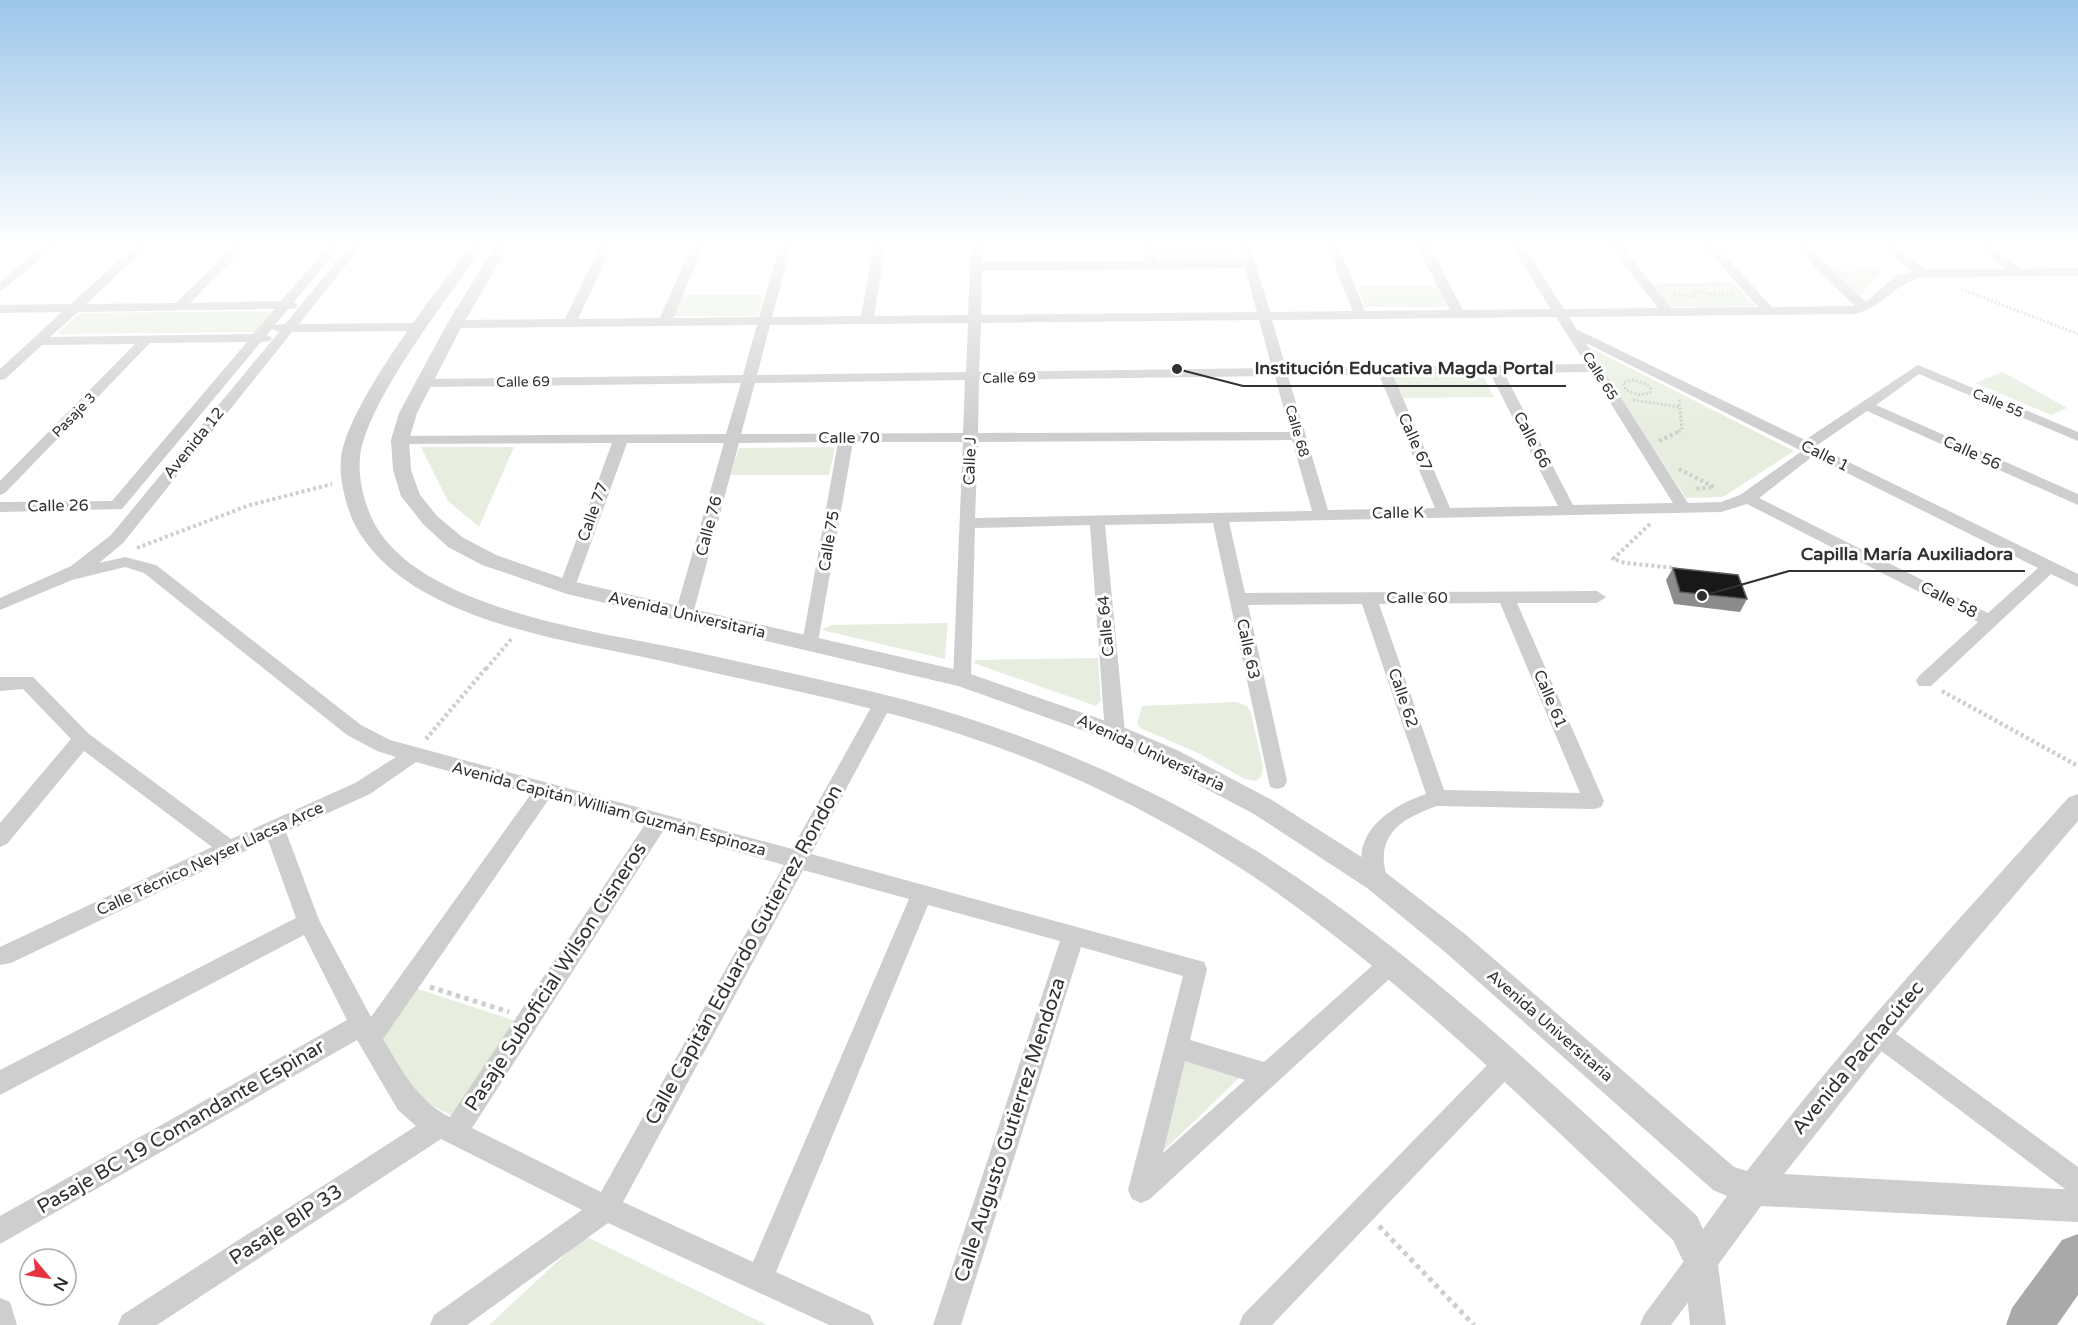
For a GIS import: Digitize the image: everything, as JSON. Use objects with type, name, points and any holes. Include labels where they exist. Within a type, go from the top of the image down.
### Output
[{"type":"main road","points":[[2029,1325],[2078,1256]]},
{"type":"street","points":[[0,376],[76,306]]},
{"type":"street","points":[[0,309],[198,306]]},
{"type":"street","name":"Avenida 12","points":[[116,506],[284,306]]},
{"type":"street","name":"Avenida 12","points":[[0,604],[72,575],[96,560],[117,539],[304,306]]},
{"type":"street","points":[[433,306],[417,327],[365,413],[352,447],[350,479],[356,507],[371,535],[397,563],[433,589],[472,607],[524,623],[884,702],[954,722],[1033,750],[1171,816],[1312,903],[1390,964],[1505,1064],[1685,1228],[1701,1261],[1708,1325]]},
{"type":"street","name":"Avenida Universitaria","points":[[466,306],[408,413],[400,440],[405,479],[411,496],[430,520],[455,542],[489,560],[567,587],[962,679],[1115,733],[1168,757],[1256,803],[1376,880],[1455,943],[1724,1179],[1750,1189],[2078,1206]]},
{"type":"street","points":[[570,322],[578,306]]},
{"type":"street","points":[[665,322],[672,306]]},
{"type":"street","name":"Calle 76","points":[[684,614],[690,602],[769,306]]},
{"type":"street","points":[[867,320],[869,306]]},
{"type":"street","name":"Calle J","points":[[962,679],[975,306]]},
{"type":"street","name":"Calle 68","points":[[1261,306],[1321,515]]},
{"type":"street","points":[[1356,306],[1360,316]]},
{"type":"street","points":[[1454,306],[1459,315]]},
{"type":"street","name":"Calle 65","points":[[1556,306],[1684,508]]},
{"type":"street","points":[[1663,306],[1668,312]]},
{"type":"street","points":[[1763,306],[1767,309]]},
{"type":"street","points":[[455,324],[1561,314],[1865,308],[1868,306]]},
{"type":"street","points":[[38,341],[147,339],[417,327]]},
{"type":"street","name":"Calle 1","points":[[1571,331],[2078,581]]},
{"type":"street","name":"Pasaje 3","points":[[0,490],[147,339]]},
{"type":"street","name":"Calle 69","points":[[424,383],[972,378],[1595,368]]},
{"type":"street","name":"Calle 55","points":[[1865,405],[1918,369],[2078,437]]},
{"type":"street","name":"Calle 66","points":[[1495,370],[1568,510]]},
{"type":"street","name":"Calle 67","points":[[1385,372],[1444,512]]},
{"type":"street","points":[[1808,448],[1865,405]]},
{"type":"street","name":"Calle 56","points":[[1865,405],[2078,500]]},
{"type":"street","name":"Calle 70","points":[[400,440],[1299,436]]},
{"type":"street","name":"Calle 77","points":[[567,587],[621,438]]},
{"type":"street","name":"Calle 75","points":[[812,644],[846,438]]},
{"type":"street","name":"Calle K","points":[[967,523],[1721,507],[1735,505],[1747,498],[1808,448]]},
{"type":"street","name":"Calle 58","points":[[1747,498],[1990,621]]},
{"type":"street","name":"Calle 26","points":[[0,507],[116,506]]},
{"type":"street","name":"Calle 63","points":[[1220,517],[1277,781]]},
{"type":"street","name":"Calle 64","points":[[1097,519],[1115,733]]},
{"type":"street","name":"Avenida Capitán William Guzmán Espinoza","points":[[72,575],[125,562],[139,564],[150,569],[354,730],[384,746],[1196,969],[1177,1047]]},
{"type":"street","points":[[1925,681],[2049,567]]},
{"type":"street","name":"Calle 60","points":[[1237,599],[1597,597]]},
{"type":"street","name":"Calle 62","points":[[1369,598],[1437,798]]},
{"type":"street","name":"Calle 61","points":[[1437,798],[1594,801],[1506,598]]},
{"type":"street","points":[[0,684],[27,682],[82,739],[229,849]]},
{"type":"street","name":"Calle Capitán Eduardo Gutierrez Rondon","points":[[606,1208],[884,702]]},
{"type":"street","points":[[0,838],[82,739]]},
{"type":"street","name":"Calle Técnico Neyser Llacsa Arce","points":[[3,956],[274,828],[369,786],[393,772],[412,755]]},
{"type":"street","points":[[365,1032],[410,981],[544,791]]},
{"type":"street","points":[[1376,880],[1371,858],[1374,843],[1384,828],[1396,814],[1437,798]]},
{"type":"street","name":"Avenida Pachacútec","points":[[1654,1325],[1750,1189],[1876,1033],[2078,804]]},
{"type":"street","name":"Pasaje Suboficial Wilson Cisneros","points":[[447,1129],[529,1018],[658,822]]},
{"type":"street","points":[[274,828],[309,922],[365,1032],[407,1101],[426,1118],[606,1208],[860,1325]]},
{"type":"street","points":[[759,1280],[922,894]]},
{"type":"street","points":[[0,1083],[309,922]]},
{"type":"street","name":"Calle Augusto Gutierrez Mendoza","points":[[947,1325],[1073,936]]},
{"type":"street","points":[[1268,1075],[1177,1047],[1141,1190],[1268,1075],[1390,964]]},
{"type":"street","name":"Pasaje BC 19 Comandante Espinar","points":[[0,1231],[365,1032]]},
{"type":"street","points":[[1876,1033],[2078,1183]]},
{"type":"street","points":[[1253,1325],[1505,1064]]},
{"type":"street","name":"Pasaje BIP 33","points":[[132,1325],[447,1129]]},
{"type":"street","points":[[444,1325],[606,1208]]},
{"type":"street","points":[[0,1312],[3,1325]]},
{"type":"path","points":[[2006,306],[2078,334]]},
{"type":"path","points":[[1641,376],[1652,381]]},
{"type":"path","points":[[1640,395],[1650,393],[1649,386],[1632,380],[1623,383],[1626,390],[1640,395],[1642,400]]},
{"type":"path","points":[[1653,444],[1682,430],[1678,394],[1688,400]]},
{"type":"path","points":[[1623,399],[1680,407]]},
{"type":"path","points":[[1674,466],[1714,487],[1683,489]]},
{"type":"path","points":[[134,549],[248,507],[350,479]]},
{"type":"path","points":[[1651,508],[1656,518],[1613,559],[1625,563],[1685,570]]},
{"type":"path","points":[[412,755],[524,623]]},
{"type":"path","points":[[1925,681],[2078,766]]},
{"type":"path","points":[[410,981],[529,1018]]},
{"type":"path","points":[[1363,1210],[1474,1325]]},
{"type":"green space","points":[[676,306],[760,306],[757,316],[672,316]]},
{"type":"green space","points":[[1365,306],[1449,307],[1365,307]]},
{"type":"green space","points":[[1667,306],[1755,306],[1668,307]]},
{"type":"green space","points":[[277,311],[259,332],[57,334],[80,313]]},
{"type":"green space","points":[[1585,345],[1794,451],[1723,497],[1686,498]]},
{"type":"green space","points":[[2003,372],[2067,408],[2051,415],[1975,383]]},
{"type":"green space","points":[[1482,374],[1494,397],[1403,398],[1393,375]]},
{"type":"green space","points":[[421,447],[514,447],[479,527],[448,501]]},
{"type":"green space","points":[[835,447],[829,475],[730,475],[739,448]]},
{"type":"green space","points":[[948,623],[945,659],[821,630],[832,625]]},
{"type":"green space","points":[[1098,658],[1101,700],[1096,706],[973,663],[976,660]]},
{"type":"green space","points":[[1236,702],[1247,706],[1251,713],[1263,766],[1261,777],[1256,781],[1245,779],[1196,752],[1142,729],[1137,724],[1142,706]]},
{"type":"green space","points":[[412,987],[516,1021],[452,1116],[417,1097],[380,1036]]},
{"type":"green space","points":[[1183,1059],[1240,1077],[1157,1157]]},
{"type":"green space","points":[[585,1236],[767,1325],[489,1325]]},
{"type":"building","points":[[1673,568],[1738,575],[1747,599],[1680,592]]},
{"type":"place","name":"Institución Educativa Magda Portal","points":[[1177,369]]},
{"type":"place","name":"Capilla María Auxiliadora","points":[[1702,596]]}]
